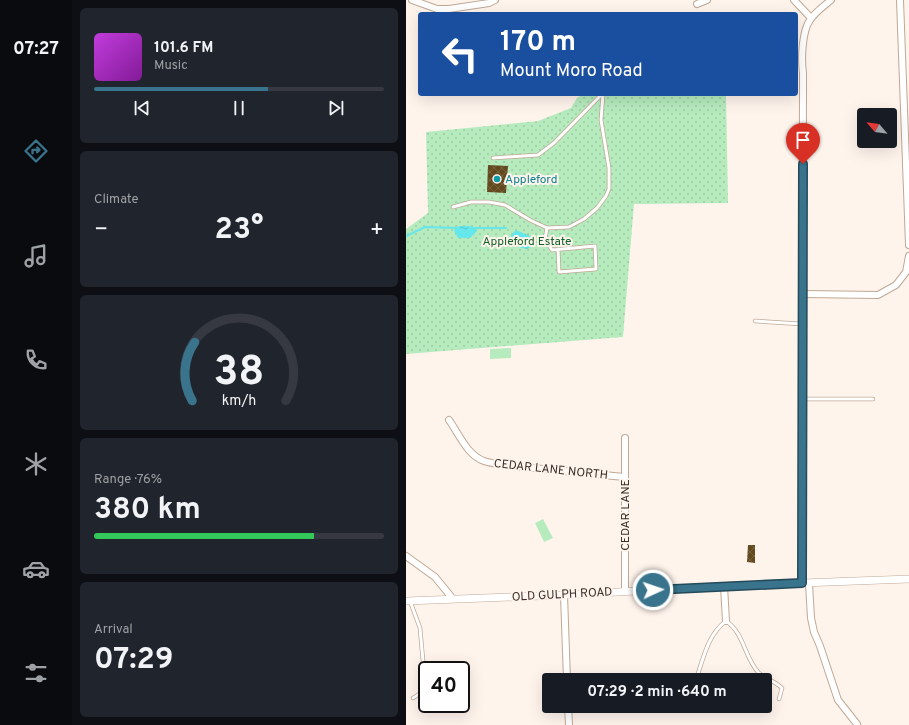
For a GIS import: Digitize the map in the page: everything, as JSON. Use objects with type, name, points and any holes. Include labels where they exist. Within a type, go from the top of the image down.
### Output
[{"type":"street","points":[[412,0],[429,7],[443,9],[489,3],[495,0]]},
{"type":"street","points":[[697,4],[707,0]]},
{"type":"street","points":[[794,0],[811,18]]},
{"type":"street","points":[[831,0],[811,18],[807,25],[799,62],[803,73],[802,399],[806,583],[814,632],[838,700],[857,724]]},
{"type":"street","points":[[900,0],[909,245]]},
{"type":"street","points":[[802,294],[878,295],[896,286],[906,272],[909,256]]},
{"type":"street","name":"CEDAR LANE NORTH","points":[[449,420],[471,452],[485,461],[504,465],[624,477]]},
{"type":"street","name":"CEDAR LANE","points":[[625,438],[625,591]]},
{"type":"street","points":[[406,556],[435,577],[453,599]]},
{"type":"street","name":"OLD GULPH ROAD","points":[[408,601],[909,579]]},
{"type":"street","points":[[724,586],[726,621]]},
{"type":"street","points":[[564,595],[567,673]]},
{"type":"street","points":[[568,713],[569,725]]},
{"type":"lane","points":[[493,158],[538,156],[554,143],[601,96]]},
{"type":"lane","points":[[453,207],[471,202],[488,202],[505,205],[547,228],[569,227],[584,219],[597,208],[606,196],[608,188],[610,168],[601,120],[603,96]]},
{"type":"lane","points":[[547,228],[545,239],[552,250],[558,249],[595,246],[596,270],[559,272],[558,249]]},
{"type":"lane","points":[[755,321],[802,324]]},
{"type":"lane","points":[[802,399],[873,400]]},
{"type":"lane","points":[[408,601],[420,628],[425,683],[424,690],[413,698]]},
{"type":"lane","points":[[698,673],[716,630],[726,621],[738,632],[757,671],[782,688],[779,699]]},
{"type":"green space","name":"Appleford Estate","points":[[580,96],[726,96],[728,203],[634,204],[623,337],[406,354],[406,229],[428,213],[426,132],[538,121],[571,108]]},
{"type":"green space","points":[[511,348],[511,358],[490,359],[490,349]]},
{"type":"green space","points":[[543,519],[553,538],[544,542],[535,523]]},
{"type":"water","points":[[459,226],[472,226],[477,231],[470,238],[458,238],[454,231],[455,228]]},
{"type":"water","points":[[516,230],[530,236],[533,242],[531,247],[527,249],[518,247],[514,243],[511,235]]},
{"type":"building","name":"Appleford","points":[[488,165],[508,166],[506,193],[487,192]]},
{"type":"building","points":[[748,545],[755,545],[755,563],[747,562]]},
{"type":"waterway","points":[[406,236],[425,227],[457,228]]},
{"type":"waterway","points":[[474,228],[506,228]]},
{"type":"place","name":"Appleford","points":[[497,179]]},
{"type":"route","points":[[653,590],[802,583],[803,164]]}]
